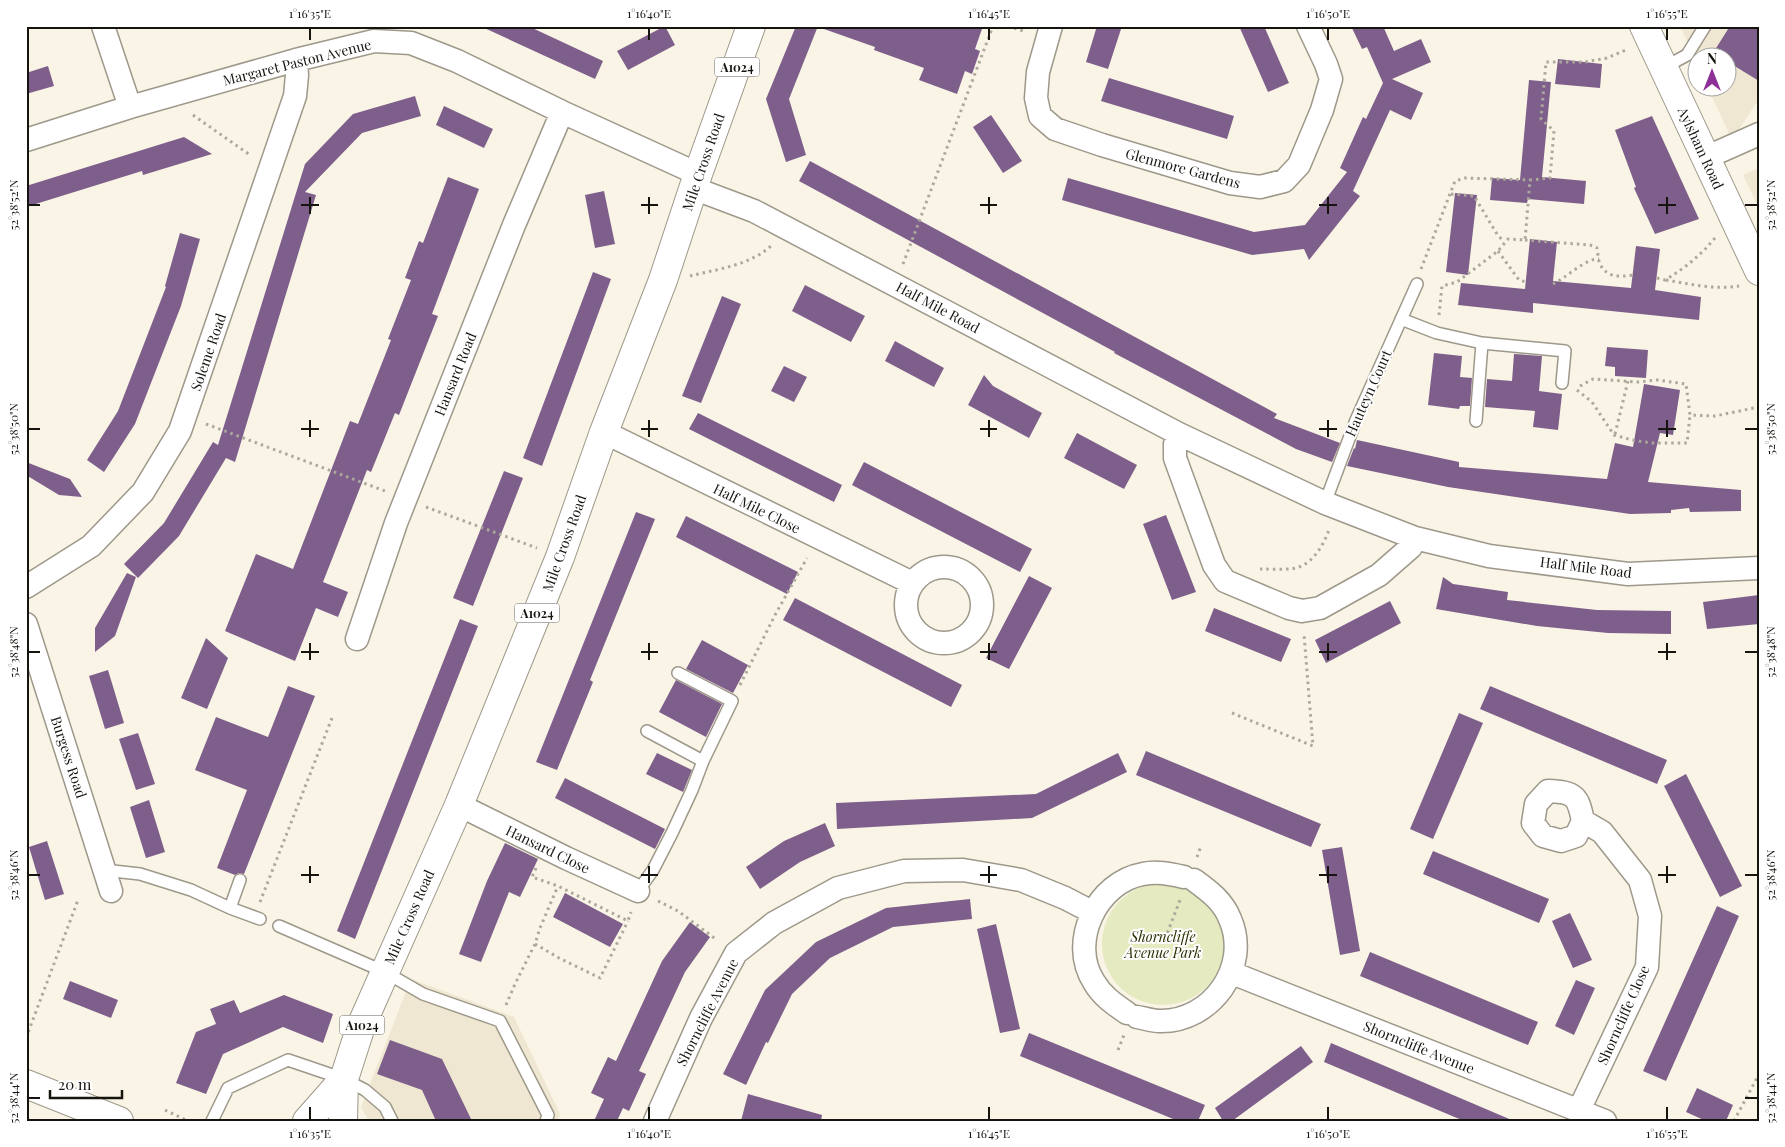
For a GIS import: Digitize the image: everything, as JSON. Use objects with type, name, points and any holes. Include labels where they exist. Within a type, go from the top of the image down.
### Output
[{"type":"main road","name":"Mile Cross Road","points":[[342,1121],[344,1079],[361,1026],[459,805],[560,557],[604,432],[662,280],[751,26]]},
{"type":"main road","name":"Aylsham Road","points":[[1647,33],[1733,216],[1751,278]]},
{"type":"main road","name":"Mile Cross Road","points":[[307,1121],[344,1079]]},
{"type":"main road","points":[[26,1084],[120,1121]]},
{"type":"street","points":[[103,26],[130,107]]},
{"type":"street","name":"Glenmore Gardens","points":[[1051,26],[1038,72],[1036,98],[1040,116],[1055,129],[1230,183],[1260,187],[1284,181],[1299,165],[1322,110],[1331,79],[1308,26]]},
{"type":"street","name":"Margaret Paston Avenue","points":[[26,140],[130,107],[296,60],[372,33],[411,43],[457,61],[562,112],[696,181]]},
{"type":"street","name":"Soleme Road","points":[[26,587],[91,546],[143,492],[180,431],[295,96],[296,60]]},
{"type":"street","name":"Hansard Road","points":[[357,639],[406,498],[514,225],[562,112]]},
{"type":"street","points":[[1705,158],[1759,134]]},
{"type":"street","name":"Half Mile Road","points":[[696,181],[896,284],[1179,434],[1324,503],[1415,538],[1489,556],[1628,574],[1759,568]]},
{"type":"street","name":"Half Mile Close","points":[[604,432],[912,583]]},
{"type":"street","points":[[1179,434],[1175,444],[1175,458],[1214,565],[1225,581],[1289,608],[1302,610],[1320,608],[1379,575],[1412,548],[1415,538]]},
{"type":"street","name":"Burgess Road","points":[[26,624],[107,880]]},
{"type":"street","name":"Hansard Close","points":[[459,805],[638,891]]},
{"type":"street","name":"Shorncliffe Close","points":[[1579,1110],[1647,967],[1650,916],[1640,880],[1602,832],[1583,821]]},
{"type":"street","name":"Shorncliffe Avenue","points":[[655,1121],[701,1018],[736,953],[774,923],[838,888],[904,871],[963,870],[1021,880],[1065,898],[1092,912]]},
{"type":"street","points":[[1163,873],[1189,879],[1209,890],[1222,903],[1231,919],[1236,937],[1236,955],[1232,973],[1220,993],[1203,1008],[1182,1018],[1159,1021],[1132,1015],[1107,999],[1093,980],[1085,958],[1085,934],[1092,912],[1105,894],[1122,882],[1142,874],[1163,873]]},
{"type":"street","name":"Shorncliffe Avenue","points":[[1232,973],[1605,1121]]},
{"type":"lane","points":[[1663,68],[1687,55],[1705,26]]},
{"type":"lane","name":"Hauteyn Court","points":[[1324,503],[1344,449],[1417,284]]},
{"type":"lane","points":[[1402,319],[1437,333],[1482,343],[1565,351],[1562,383]]},
{"type":"lane","points":[[1476,420],[1482,343]]},
{"type":"lane","points":[[638,891],[653,870],[668,840],[732,701],[678,673]]},
{"type":"lane","points":[[647,731],[703,761]]},
{"type":"lane","points":[[107,880],[140,874],[191,890],[257,918]]},
{"type":"lane","points":[[230,908],[240,880]]},
{"type":"lane","points":[[280,926],[385,972],[423,994],[500,1021],[548,1114],[546,1121]]},
{"type":"lane","points":[[212,1121],[228,1088],[288,1060],[344,1079],[365,1090],[385,1107],[392,1121]]},
{"type":"path","points":[[896,284],[993,26]]},
{"type":"path","points":[[1417,284],[1424,259],[1456,181],[1465,178],[1530,180],[1550,178],[1554,131],[1541,119],[1546,62],[1585,62],[1607,58],[1647,33]]},
{"type":"path","points":[[192,114],[250,156]]},
{"type":"path","points":[[1525,240],[1530,180]]},
{"type":"path","points":[[1451,194],[1474,196],[1492,227],[1504,242]]},
{"type":"path","points":[[1665,280],[1685,268],[1701,254],[1733,216]]},
{"type":"path","points":[[662,280],[683,278],[735,265],[763,254],[789,229]]},
{"type":"path","points":[[1437,333],[1442,286],[1457,282],[1498,251],[1508,239],[1590,245],[1597,248],[1600,264],[1608,273],[1618,277],[1633,275]]},
{"type":"path","points":[[1498,251],[1519,280],[1526,282]]},
{"type":"path","points":[[1553,284],[1563,280],[1593,259],[1599,259]]},
{"type":"path","points":[[1657,278],[1703,287],[1727,288],[1751,278]]},
{"type":"path","points":[[1593,379],[1657,380],[1686,384],[1690,415],[1686,443],[1652,444],[1632,440],[1614,435],[1592,402],[1575,388],[1593,379]]},
{"type":"path","points":[[1614,435],[1628,381]]},
{"type":"path","points":[[1690,415],[1715,416],[1759,407]]},
{"type":"path","points":[[203,423],[406,498]]},
{"type":"path","points":[[439,512],[560,557]]},
{"type":"path","points":[[1251,567],[1260,569],[1296,568],[1312,559],[1324,542],[1330,527]]},
{"type":"path","points":[[732,701],[775,615],[819,538]]},
{"type":"path","points":[[1232,712],[1312,746],[1302,610]]},
{"type":"path","points":[[257,918],[332,718]]},
{"type":"path","points":[[515,984],[535,944],[558,886]]},
{"type":"path","points":[[638,891],[678,911],[736,953]]},
{"type":"path","points":[[26,1038],[78,900]]},
{"type":"path","points":[[535,944],[600,978],[628,921]]},
{"type":"path","points":[[1734,1121],[1759,1074]]},
{"type":"path","points":[[165,1110],[188,1121]]},
{"type":"shaded area","points":[[1680,26],[1759,26],[1759,99],[1732,140],[1713,98],[1738,98],[1738,48],[1690,48]]},
{"type":"shaded area","points":[[1759,168],[1759,209],[1743,175]]},
{"type":"shaded area","points":[[411,979],[514,1017],[560,1114],[558,1121],[369,1121],[361,1107]]},
{"type":"green space","name":"Shorncliffe Avenue Park","points":[[1163,883],[1175,884],[1186,888],[1197,893],[1206,901],[1214,910],[1219,921],[1223,932],[1223,956],[1219,967],[1214,978],[1206,987],[1197,995],[1186,1000],[1175,1004],[1163,1005],[1151,1004],[1140,1000],[1129,995],[1120,987],[1112,978],[1107,967],[1103,956],[1102,944],[1103,932],[1107,921],[1112,910],[1120,901],[1129,893],[1140,888],[1151,884]]},
{"type":"building","points":[[480,26],[528,26],[603,61],[595,79]]},
{"type":"building","points":[[665,26],[675,45],[628,70],[617,51]]},
{"type":"building","points":[[796,26],[818,26],[789,99],[806,155],[786,162],[766,99]]},
{"type":"building","points":[[824,26],[983,26],[975,49],[980,51],[972,74],[965,71],[957,94],[919,80],[924,68],[874,50],[875,47],[824,29]]},
{"type":"building","points":[[1097,26],[1122,26],[1108,69],[1086,62]]},
{"type":"building","points":[[1239,26],[1264,26],[1289,83],[1268,92]]},
{"type":"building","points":[[1351,26],[1383,26],[1394,51],[1421,39],[1431,62],[1392,79],[1423,93],[1411,120],[1390,110],[1353,191],[1360,196],[1309,260],[1304,249],[1252,255],[1062,200],[1068,178],[1254,232],[1305,225],[1347,172],[1340,168],[1363,117],[1366,119],[1383,83],[1367,47],[1362,49]]},
{"type":"building","points":[[1730,26],[1759,26],[1759,81],[1738,68],[1738,48],[1716,48]]},
{"type":"building","points":[[1558,59],[1602,64],[1600,88],[1555,84]]},
{"type":"building","points":[[48,66],[54,86],[26,94],[26,73]]},
{"type":"building","points":[[1109,78],[1234,116],[1227,139],[1101,101]]},
{"type":"building","points":[[1529,80],[1551,82],[1542,177],[1586,181],[1584,204],[1528,199],[1527,203],[1490,200],[1492,178],[1520,180]]},
{"type":"building","points":[[415,96],[421,116],[362,133],[305,192],[316,195],[235,462],[226,458],[179,536],[138,578],[124,564],[164,523],[213,442],[218,445],[305,164],[353,114]]},
{"type":"building","points":[[444,106],[493,129],[484,148],[436,125]]},
{"type":"building","points":[[991,115],[1022,161],[1003,173],[973,127]]},
{"type":"building","points":[[1652,116],[1699,219],[1655,234],[1634,188],[1636,187],[1615,130]]},
{"type":"building","points":[[184,137],[212,154],[143,175],[142,171],[26,207],[26,186]]},
{"type":"building","points":[[810,161],[1277,414],[1274,418],[1340,443],[1332,462],[1296,449],[1114,353],[799,181]]},
{"type":"building","points":[[448,177],[479,189],[432,314],[438,316],[399,415],[395,413],[371,472],[367,470],[323,582],[348,592],[338,617],[316,608],[295,661],[225,631],[256,554],[293,569],[350,421],[358,424],[391,340],[388,339],[411,280],[405,278],[419,241],[423,243]]},
{"type":"building","points":[[604,191],[615,244],[595,248],[585,195]]},
{"type":"building","points":[[1455,193],[1477,195],[1468,275],[1446,272]]},
{"type":"building","points":[[180,233],[200,239],[181,306],[135,424],[104,472],[87,460],[118,411],[166,287]]},
{"type":"building","points":[[1530,239],[1557,242],[1553,281],[1631,288],[1636,246],[1660,249],[1655,290],[1701,297],[1699,320],[1533,303],[1533,313],[1458,305],[1461,283],[1525,289]]},
{"type":"building","points":[[593,272],[611,279],[542,466],[523,458]]},
{"type":"building","points":[[805,285],[865,316],[851,342],[792,311]]},
{"type":"building","points":[[722,296],[741,304],[701,403],[682,396]]},
{"type":"building","points":[[895,341],[944,368],[934,387],[885,361]]},
{"type":"building","points":[[1607,347],[1648,350],[1646,378],[1615,376],[1615,367],[1605,366]]},
{"type":"building","points":[[1434,353],[1462,356],[1460,377],[1472,378],[1470,406],[1460,406],[1459,409],[1428,405]]},
{"type":"building","points":[[1514,354],[1542,356],[1539,391],[1562,394],[1558,430],[1533,427],[1535,411],[1485,407],[1487,379],[1512,381]]},
{"type":"building","points":[[784,366],[807,377],[794,402],[771,391]]},
{"type":"building","points":[[984,375],[993,386],[1042,413],[1029,438],[968,405]]},
{"type":"building","points":[[1644,384],[1680,390],[1673,435],[1660,433],[1648,482],[1741,490],[1741,511],[1690,512],[1689,508],[1671,510],[1671,513],[1630,514],[1448,487],[1347,466],[1357,440],[1459,462],[1459,467],[1607,479],[1615,443],[1633,447]]},
{"type":"building","points":[[698,413],[842,485],[834,502],[689,429]]},
{"type":"building","points":[[1077,433],[1137,465],[1124,489],[1064,458]]},
{"type":"building","points":[[26,462],[70,479],[82,497],[59,495],[26,475]]},
{"type":"building","points":[[864,462],[1032,549],[1020,572],[852,485]]},
{"type":"building","points":[[504,471],[523,478],[473,606],[453,598]]},
{"type":"building","points":[[636,512],[655,519],[590,680],[593,682],[557,770],[536,762]]},
{"type":"building","points":[[1166,515],[1196,592],[1172,600],[1143,524]]},
{"type":"building","points":[[686,516],[798,572],[787,594],[676,537]]},
{"type":"building","points":[[127,573],[136,577],[115,636],[95,652],[95,628]]},
{"type":"building","points":[[1029,576],[1052,588],[1009,669],[986,658]]},
{"type":"building","points":[[1443,577],[1453,584],[1508,592],[1507,600],[1597,610],[1671,611],[1671,634],[1608,633],[1537,626],[1436,609]]},
{"type":"building","points":[[1759,595],[1759,624],[1707,629],[1703,602]]},
{"type":"building","points":[[795,598],[962,685],[951,707],[783,620]]},
{"type":"building","points":[[1390,601],[1401,623],[1326,663],[1315,640]]},
{"type":"building","points":[[1214,608],[1291,639],[1281,662],[1205,631]]},
{"type":"building","points":[[460,619],[478,626],[355,939],[337,931]]},
{"type":"building","points":[[206,638],[228,658],[207,709],[181,698]]},
{"type":"building","points":[[702,640],[748,665],[733,693],[686,669]]},
{"type":"building","points":[[108,670],[124,723],[105,729],[89,676]]},
{"type":"building","points":[[676,680],[722,704],[706,737],[659,712]]},
{"type":"building","points":[[288,686],[315,696],[244,874],[239,873],[235,875],[217,868],[247,790],[195,770],[216,717],[268,737]]},
{"type":"building","points":[[1490,686],[1667,760],[1657,784],[1480,709]]},
{"type":"building","points":[[1459,713],[1483,723],[1433,839],[1410,829]]},
{"type":"building","points":[[138,733],[155,784],[136,790],[119,739]]},
{"type":"building","points":[[1146,751],[1321,824],[1311,847],[1136,775]]},
{"type":"building","points":[[657,753],[692,770],[683,792],[646,774]]},
{"type":"building","points":[[1118,753],[1127,772],[1032,818],[837,829],[836,803],[1036,794]]},
{"type":"building","points":[[1686,774],[1742,886],[1720,897],[1664,786]]},
{"type":"building","points":[[565,778],[665,829],[655,849],[555,798]]},
{"type":"building","points":[[149,800],[165,852],[146,858],[130,807]]},
{"type":"building","points":[[825,823],[835,846],[800,862],[760,889],[746,867],[784,841]]},
{"type":"building","points":[[47,841],[64,894],[45,900],[29,847]]},
{"type":"building","points":[[505,843],[538,859],[520,897],[509,892],[481,962],[459,954],[487,881]]},
{"type":"building","points":[[1342,847],[1360,951],[1340,955],[1322,850]]},
{"type":"building","points":[[1433,851],[1549,899],[1539,923],[1423,874]]},
{"type":"building","points":[[565,893],[623,924],[610,947],[553,917]]},
{"type":"building","points":[[970,899],[972,919],[893,927],[830,958],[792,994],[768,1043],[766,1042],[746,1085],[723,1074],[765,990],[816,942],[886,908]]},
{"type":"building","points":[[1717,906],[1739,916],[1666,1081],[1643,1071]]},
{"type":"building","points":[[1570,913],[1592,960],[1573,968],[1552,921]]},
{"type":"building","points":[[690,922],[710,937],[685,972],[639,1071],[646,1074],[629,1111],[623,1108],[617,1121],[594,1121],[604,1099],[591,1093],[608,1057],[616,1061],[662,961]]},
{"type":"building","points":[[996,924],[1020,1029],[1000,1033],[977,929]]},
{"type":"building","points":[[1370,952],[1538,1022],[1528,1045],[1360,976]]},
{"type":"building","points":[[1576,980],[1595,988],[1574,1035],[1555,1026]]},
{"type":"building","points":[[70,981],[118,1000],[111,1018],[63,999]]},
{"type":"building","points":[[284,995],[333,1014],[323,1043],[283,1027],[223,1054],[206,1094],[176,1083],[196,1032],[216,1024],[210,1009],[234,1000],[240,1013]]},
{"type":"building","points":[[1029,1033],[1205,1105],[1198,1121],[1178,1121],[1020,1056]]},
{"type":"building","points":[[390,1040],[442,1059],[472,1121],[436,1121],[422,1090],[377,1074]]},
{"type":"building","points":[[1331,1043],[1514,1121],[1464,1121],[1324,1062]]},
{"type":"building","points":[[1301,1046],[1313,1062],[1232,1121],[1223,1121],[1215,1108]]},
{"type":"building","points":[[1697,1088],[1733,1105],[1726,1121],[1706,1121],[1686,1112]]},
{"type":"building","points":[[748,1094],[822,1115],[821,1121],[741,1121]]}]
